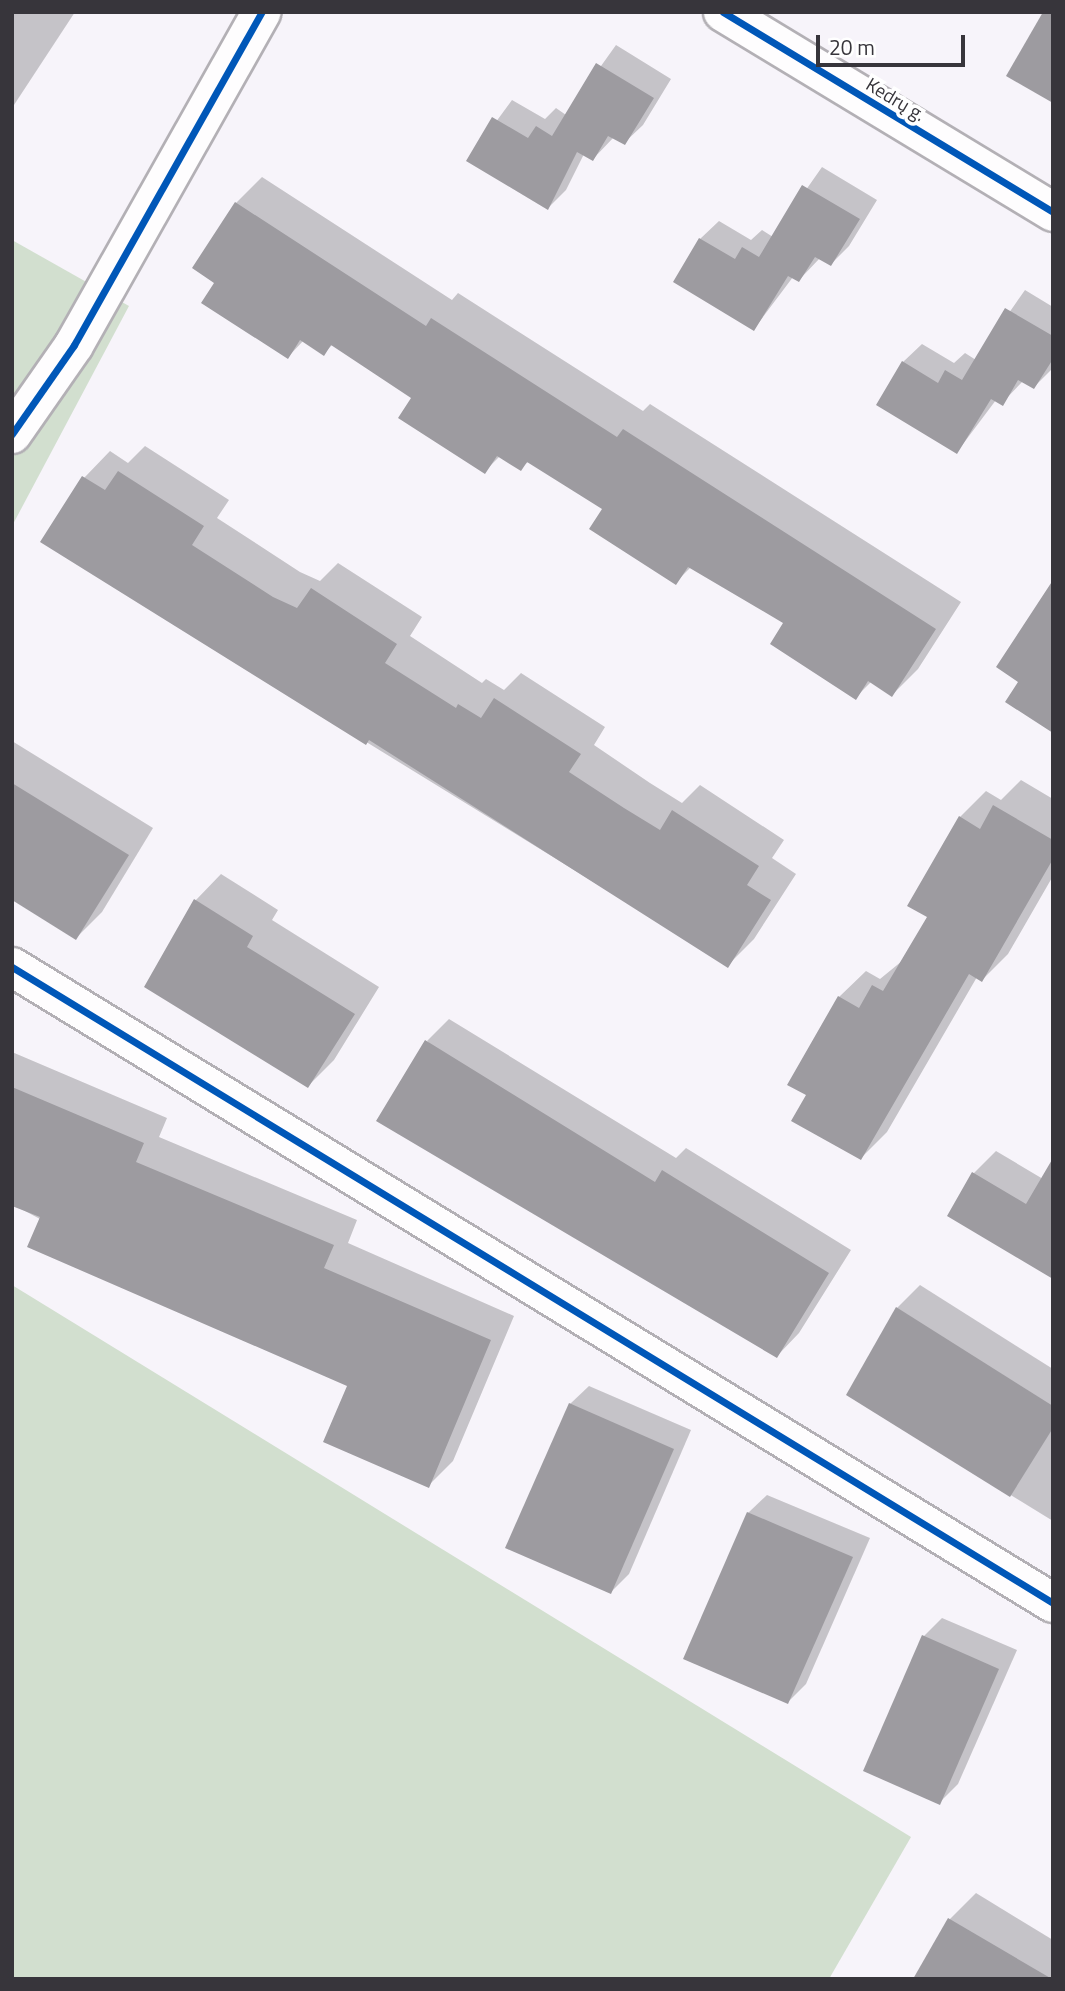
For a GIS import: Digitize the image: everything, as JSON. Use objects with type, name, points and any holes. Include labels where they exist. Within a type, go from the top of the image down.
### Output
[{"type":"street","points":[[12,433],[74,345],[262,12]]},
{"type":"street","name":"Kedrų g.","points":[[723,12],[1053,212]]},
{"type":"street","points":[[12,967],[1053,1603]]},
{"type":"green space","points":[[12,240],[129,306],[12,526]]},
{"type":"green space","points":[[12,1285],[911,1837],[829,1979],[12,1979]]},
{"type":"building","points":[[1043,12],[1053,12],[1053,103],[1006,76]]},
{"type":"building","points":[[596,63],[654,98],[625,145],[608,136],[593,161],[577,152],[548,210],[466,161],[492,117],[528,138],[536,126],[552,136]]},
{"type":"building","points":[[802,185],[860,219],[831,266],[815,257],[799,282],[788,276],[754,331],[673,282],[699,238],[735,259],[742,247],[759,257]]},
{"type":"building","points":[[235,202],[426,326],[431,318],[617,437],[623,429],[936,629],[892,697],[868,681],[856,700],[770,644],[783,623],[688,567],[676,585],[589,529],[602,509],[527,462],[521,471],[497,456],[485,474],[398,418],[411,398],[331,345],[324,356],[300,340],[288,359],[201,303],[214,283],[192,268]]},
{"type":"building","points":[[1005,308],[1053,336],[1053,359],[1034,389],[1018,380],[1003,406],[991,399],[957,454],[876,405],[902,361],[938,383],[945,370],[962,380]]},
{"type":"building","points":[[118,471],[204,526],[192,545],[273,597],[297,608],[311,588],[397,644],[385,663],[456,708],[458,704],[481,718],[494,698],[581,754],[569,772],[624,808],[660,830],[672,810],[759,866],[747,885],[771,900],[728,968],[369,740],[366,745],[40,542],[82,476],[105,490]]},
{"type":"building","points":[[1053,580],[1053,733],[1005,702],[1018,682],[996,667]]},
{"type":"building","points":[[12,783],[129,855],[76,940],[12,900]]},
{"type":"building","points":[[993,805],[1053,840],[1053,859],[982,982],[969,974],[861,1160],[791,1121],[806,1095],[787,1085],[838,996],[859,1008],[872,985],[883,991],[927,917],[907,906],[959,816],[980,829]]},
{"type":"building","points":[[194,899],[253,936],[247,947],[355,1014],[308,1088],[144,987]]},
{"type":"building","points":[[425,1040],[655,1182],[662,1170],[829,1273],[777,1358],[376,1121]]},
{"type":"building","points":[[12,1087],[144,1143],[136,1162],[334,1245],[324,1268],[491,1340],[429,1488],[323,1442],[347,1386],[27,1247],[40,1217],[12,1206]]},
{"type":"building","points":[[1053,1158],[1053,1279],[947,1216],[972,1172],[1026,1204]]},
{"type":"building","points":[[896,1307],[1053,1406],[1053,1428],[1010,1497],[846,1395]]},
{"type":"building","points":[[569,1403],[674,1449],[611,1594],[505,1548]]},
{"type":"building","points":[[747,1512],[853,1557],[788,1704],[683,1659]]},
{"type":"building","points":[[922,1635],[999,1669],[940,1805],[863,1771]]},
{"type":"building","points":[[948,1918],[1052,1979],[913,1979]]},
{"type":"cycle path","points":[[12,434],[74,345],[262,12]]},
{"type":"cycle path","points":[[723,12],[1053,212]]},
{"type":"cycle path","points":[[12,967],[1053,1603]]}]
